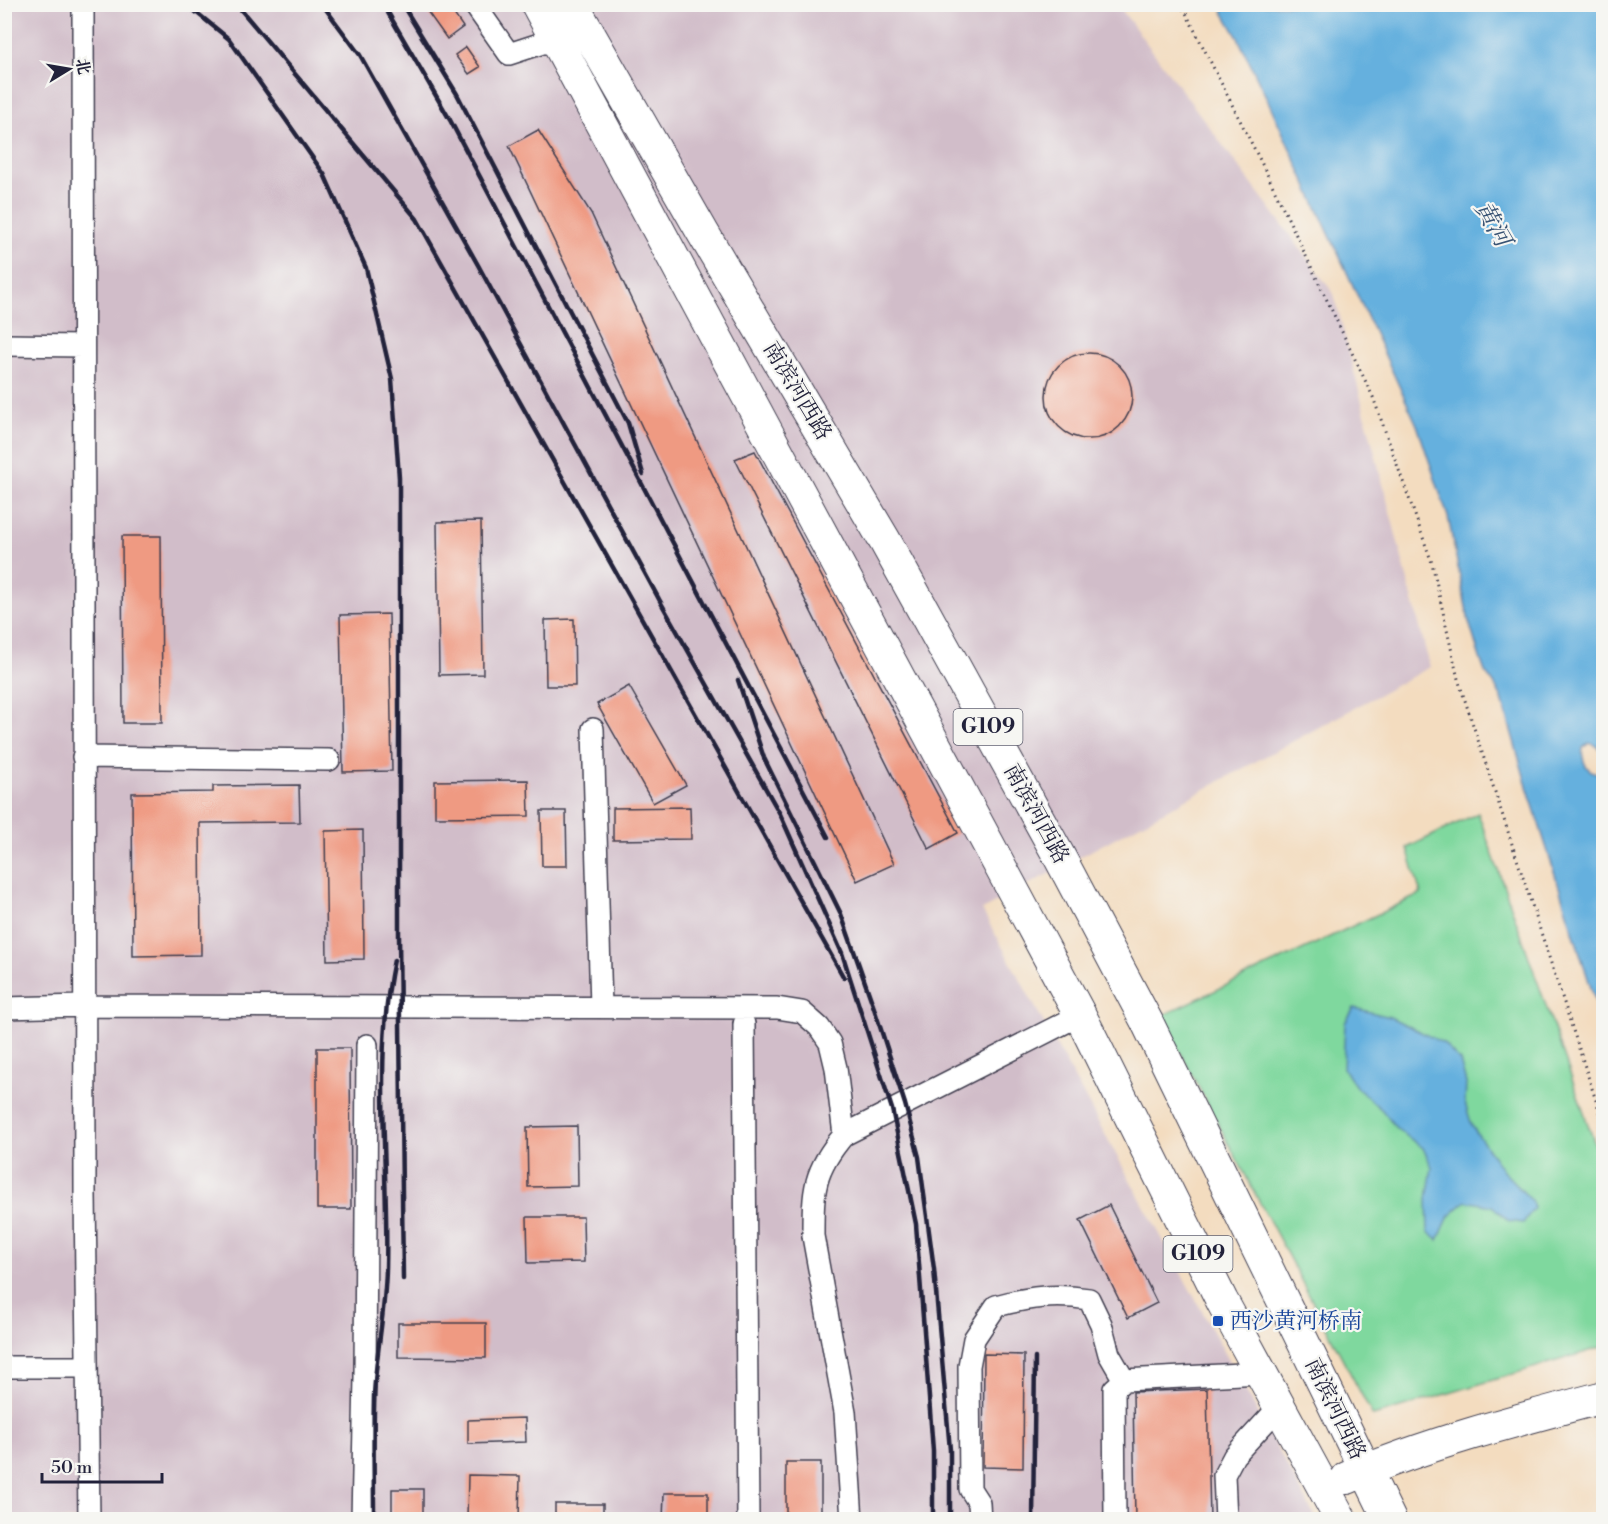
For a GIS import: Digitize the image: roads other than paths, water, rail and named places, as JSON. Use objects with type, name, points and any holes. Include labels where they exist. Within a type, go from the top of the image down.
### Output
[{"type":"highway","name":"南滨河西路","points":[[537,4],[1080,1016]]},
{"type":"highway","name":"南滨河西路","points":[[572,4],[703,233],[885,541],[1059,856],[1147,1022],[1390,1520]]},
{"type":"highway","name":"G109","points":[[1080,1016],[1222,1301],[1324,1488]]},
{"type":"highway","points":[[1324,1488],[1433,1446],[1604,1397]]},
{"type":"highway","name":"南滨河西路","points":[[1324,1488],[1341,1520]]},
{"type":"street","points":[[83,4],[83,758],[89,1520]]},
{"type":"street","points":[[474,4],[509,54],[555,39]]},
{"type":"street","points":[[4,345],[82,346]]},
{"type":"street","points":[[593,729],[601,1008]]},
{"type":"street","points":[[83,758],[329,760]]},
{"type":"street","points":[[4,1008],[84,1006],[777,1008],[802,1012],[819,1027],[830,1043],[836,1068],[844,1135]]},
{"type":"street","points":[[852,1520],[845,1412],[813,1236],[815,1184],[827,1155],[844,1135],[1080,1016]]},
{"type":"street","points":[[744,1024],[748,1520]]},
{"type":"street","points":[[362,1520],[367,1045]]},
{"type":"street","points":[[980,1520],[979,1503],[970,1489],[969,1366],[974,1339],[996,1306],[1027,1298],[1068,1296],[1089,1299],[1101,1324],[1109,1354],[1124,1380]]},
{"type":"street","points":[[4,1367],[87,1366]]},
{"type":"street","points":[[1115,1520],[1114,1389],[1124,1380],[1261,1373]]},
{"type":"street","points":[[1226,1520],[1224,1475],[1234,1456],[1279,1407]]},
{"type":"water","name":"黄河","points":[[1219,5],[1603,5],[1604,752],[1589,743],[1583,748],[1583,753],[1584,763],[1590,770],[1603,773],[1603,1026],[1526,783],[1502,699],[1485,672],[1480,658],[1469,622],[1448,517],[1417,425],[1269,103],[1238,38]]},
{"type":"water","points":[[1354,1008],[1390,1017],[1443,1043],[1460,1061],[1466,1083],[1465,1103],[1472,1126],[1503,1171],[1531,1200],[1534,1208],[1523,1223],[1509,1221],[1492,1206],[1466,1201],[1449,1216],[1438,1240],[1428,1232],[1427,1199],[1432,1167],[1423,1148],[1397,1129],[1382,1110],[1357,1088],[1343,1068],[1345,1023]]},
{"type":"railway","points":[[186,4],[229,39],[324,174],[366,268],[392,379],[399,478],[399,936],[403,1279]]},
{"type":"railway","points":[[236,4],[417,219],[844,978]]},
{"type":"railway","points":[[322,4],[360,55],[478,265],[660,601],[780,814],[842,953],[892,1109],[916,1224],[933,1451],[933,1520]]},
{"type":"railway","points":[[383,4],[450,120],[828,837]]},
{"type":"railway","points":[[402,4],[457,94],[628,423],[643,474]]},
{"type":"railway","points":[[738,680],[764,758],[841,914],[905,1104],[919,1157],[934,1269],[950,1450],[950,1520]]},
{"type":"railway","points":[[374,1520],[374,1396],[386,1269],[384,1036],[394,960]]},
{"type":"railway","points":[[1033,1520],[1035,1358]]},
{"type":"place","name":"西沙黄河桥南","points":[[1218,1321]]}]
